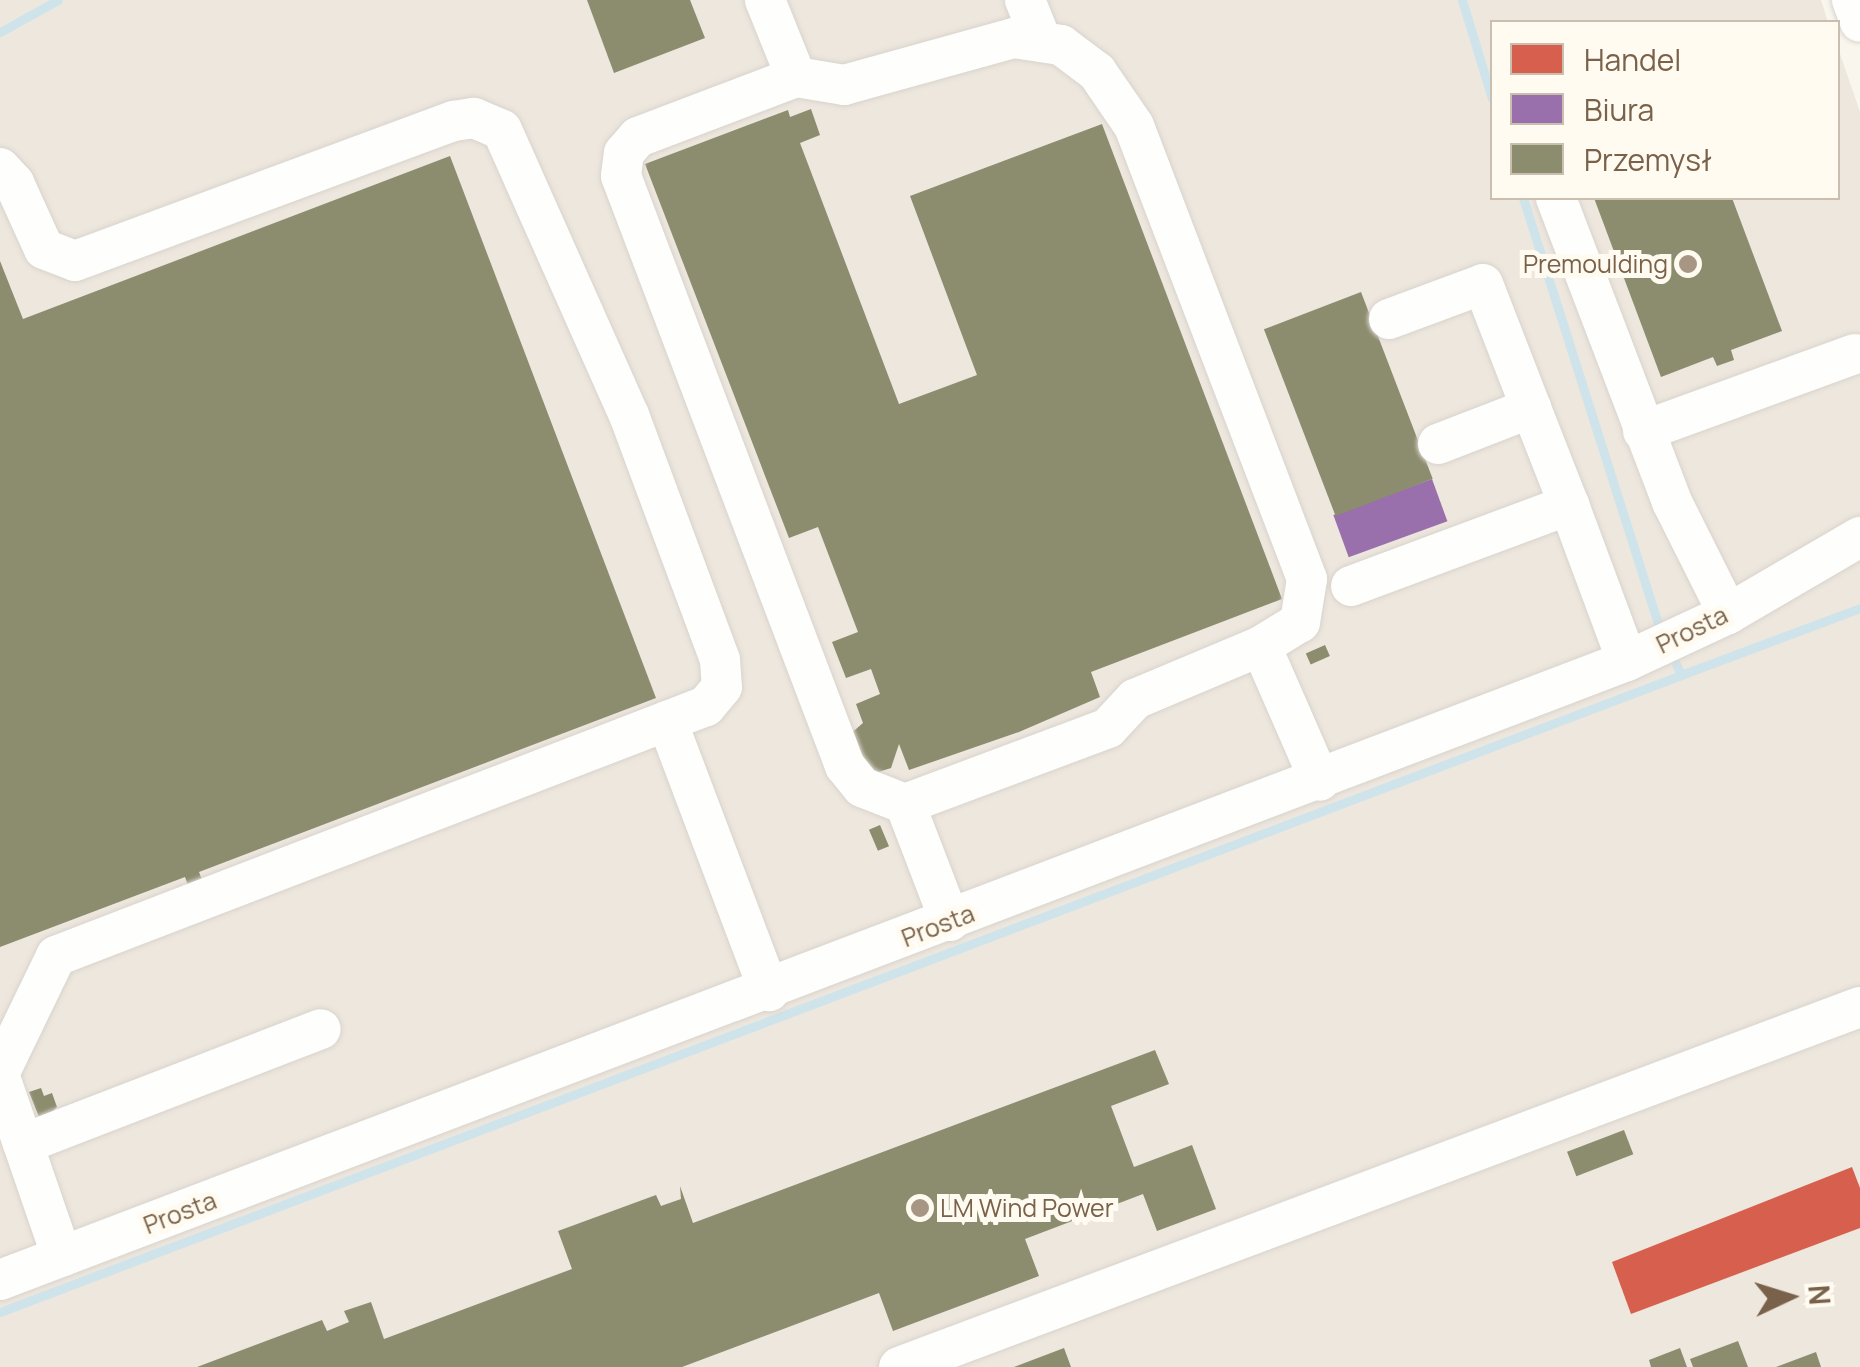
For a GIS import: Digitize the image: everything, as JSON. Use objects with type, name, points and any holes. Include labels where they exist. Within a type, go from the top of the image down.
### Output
[{"type":"street","points":[[765,0],[796,78]]},
{"type":"street","points":[[1025,0],[1042,42]]},
{"type":"street","points":[[1852,0],[1860,22]]},
{"type":"street","points":[[1014,38],[1061,45],[1097,72],[1134,126],[1307,579],[1300,622],[1262,646],[1135,699],[1108,728],[906,804],[862,787],[845,766],[621,176],[624,153],[638,137],[796,78],[844,85],[1014,38]]},
{"type":"street","points":[[0,168],[14,183],[44,249],[75,261],[454,121],[474,118],[502,130],[629,415],[720,660],[722,687],[706,706],[56,956],[0,1075],[62,1257]]},
{"type":"street","points":[[1557,200],[1643,432],[1728,614]]},
{"type":"street","points":[[1389,319],[1483,284],[1627,662]]},
{"type":"street","points":[[1643,432],[1854,354]]},
{"type":"street","points":[[1438,444],[1531,408]]},
{"type":"street","points":[[1351,586],[1569,505]]},
{"type":"street","name":"Prosta","points":[[0,1280],[1627,662],[1728,614],[1860,537]]},
{"type":"street","points":[[1262,646],[1320,781]]},
{"type":"street","points":[[667,721],[769,991]]},
{"type":"street","points":[[906,804],[950,921]]},
{"type":"street","points":[[899,1367],[1860,1007]]},
{"type":"street","points":[[23,1144],[321,1029]]},
{"type":"shaded area","points":[[0,0],[1821,0],[1827,20],[1490,20],[1490,200],[1840,200],[1840,54],[1860,112],[1860,1367],[0,1367]]},
{"type":"building: Handel","points":[[1852,1167],[1860,1188],[1860,1228],[1631,1314],[1612,1262]]},
{"type":"building: Biura","points":[[1432,479],[1447,521],[1349,557],[1333,515]]},
{"type":"building: Przemysł","points":[[587,0],[690,0],[705,38],[614,73]]},
{"type":"building: Przemysł","points":[[811,109],[820,135],[800,143],[899,404],[977,375],[910,196],[1102,124],[1282,599],[1091,672],[1100,697],[1019,732],[909,770],[899,744],[891,768],[869,775],[849,735],[863,723],[856,704],[880,694],[871,669],[846,678],[832,642],[858,632],[818,527],[789,538],[645,164],[788,110],[790,117]]},
{"type":"building: Przemysł","points":[[450,156],[656,698],[199,872],[202,880],[188,885],[185,877],[0,947],[0,261],[23,319]]},
{"type":"building: Przemysł","name":"Premoulding","points":[[1595,200],[1733,200],[1782,331],[1731,350],[1734,360],[1717,366],[1713,357],[1661,377]]},
{"type":"building: Przemysł","points":[[1361,292],[1433,479],[1336,516],[1264,329]]},
{"type":"building: Przemysł","points":[[1325,645],[1330,656],[1311,665],[1306,654]]},
{"type":"building: Przemysł","points":[[880,825],[889,846],[878,851],[869,830]]},
{"type":"building: Przemysł","name":"LM Wind Power","points":[[1155,1050],[1169,1084],[1111,1106],[1134,1167],[1192,1145],[1216,1209],[1157,1231],[1143,1194],[1025,1239],[1039,1276],[893,1331],[879,1293],[682,1367],[197,1367],[322,1320],[327,1331],[349,1322],[344,1311],[371,1302],[384,1339],[572,1269],[558,1231],[656,1195],[661,1206],[681,1199],[680,1186],[693,1223]]},
{"type":"building: Przemysł","points":[[41,1088],[44,1096],[52,1093],[57,1107],[41,1122],[29,1092]]},
{"type":"building: Przemysł","points":[[1624,1130],[1633,1154],[1576,1176],[1567,1152]]},
{"type":"building: Przemysł","points":[[1738,1341],[1748,1367],[1693,1367],[1690,1359]]},
{"type":"building: Przemysł","points":[[1064,1348],[1071,1367],[1014,1367]]},
{"type":"building: Przemysł","points":[[1680,1348],[1687,1367],[1651,1367],[1649,1360]]},
{"type":"building: Przemysł","points":[[1816,1352],[1821,1367],[1776,1367]]},
{"type":"waterway","points":[[0,32],[58,0]]},
{"type":"waterway","points":[[1462,0],[1490,92]]},
{"type":"waterway","points":[[1524,200],[1658,624]]},
{"type":"waterway","points":[[1676,664],[1681,675],[1860,608]]},
{"type":"waterway","points":[[0,1312],[1681,675]]},
{"type":"place","name":"Premoulding","points":[[1688,264]]},
{"type":"place","name":"LM Wind Power","points":[[920,1208]]}]
